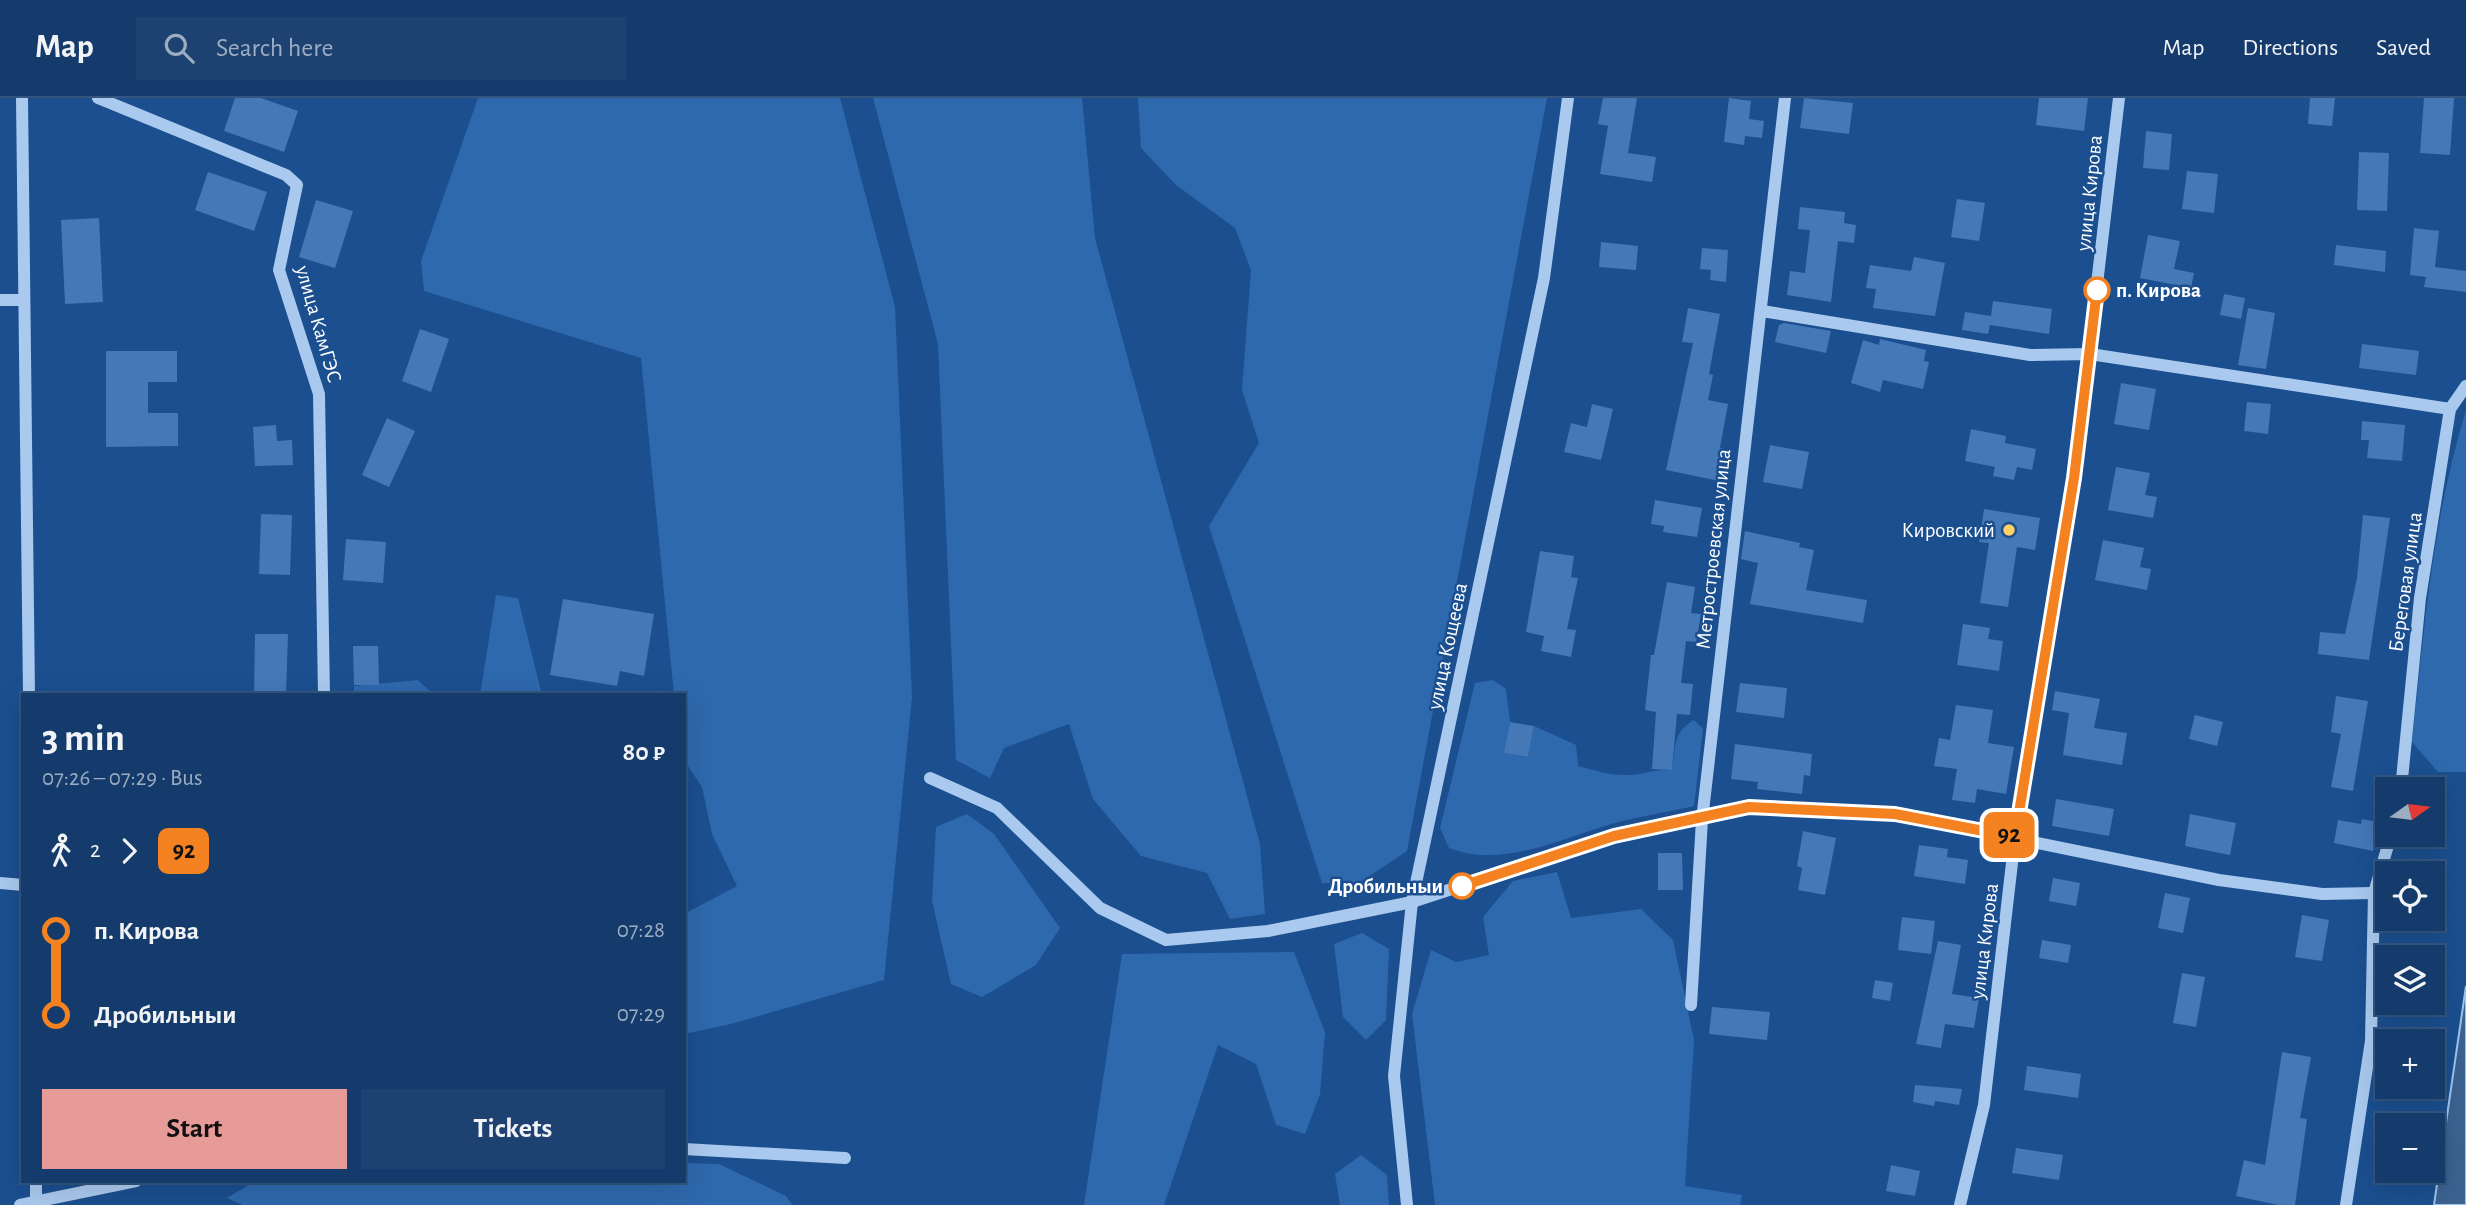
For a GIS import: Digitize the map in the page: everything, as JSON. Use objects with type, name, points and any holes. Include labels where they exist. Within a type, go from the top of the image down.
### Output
[{"type":"street","points":[[22,98],[29,693]]},
{"type":"street","name":"улица КамГЭС","points":[[98,98],[286,175],[297,185],[279,270],[319,394],[324,693]]},
{"type":"street","name":"улица Кощеева","points":[[1407,1205],[1394,1076],[1412,902],[1544,278],[1568,98]]},
{"type":"street","name":"Метростроевская улица","points":[[1691,1005],[1702,820],[1741,462],[1762,311],[1785,98]]},
{"type":"street","name":"улица Кирова","points":[[1960,1205],[1984,1105],[2015,837],[2074,478],[2119,98]]},
{"type":"street","points":[[0,300],[24,300]]},
{"type":"street","points":[[1762,311],[2030,355],[2090,354],[2450,409]]},
{"type":"street","name":"Береговая улица","points":[[2402,777],[2420,598],[2450,409],[2466,386]]},
{"type":"street","points":[[930,778],[996,808],[1100,908],[1166,940],[1268,931],[1412,902],[1614,836],[1702,820],[1749,807],[1895,814],[2219,880],[2322,894],[2374,893]]},
{"type":"street","points":[[2346,1205],[2371,1041],[2374,893],[2387,847]]},
{"type":"street","points":[[0,883],[21,885]]},
{"type":"street","points":[[686,1149],[845,1158]]},
{"type":"street","points":[[36,1183],[36,1201]]},
{"type":"street","points":[[20,1205],[126,1183]]},
{"type":"shaded area","points":[[478,98],[840,98],[895,307],[912,697],[884,980],[731,1024],[686,1034],[686,913],[737,886],[712,834],[702,787],[686,763],[686,693],[674,693],[641,358],[424,291],[421,261]]},
{"type":"shaded area","points":[[873,98],[1082,98],[1095,238],[1260,844],[1265,914],[1230,919],[1207,873],[1141,856],[1093,799],[1069,724],[1004,748],[990,778],[956,760],[938,344]]},
{"type":"shaded area","points":[[1138,98],[1547,98],[1407,851],[1359,883],[1322,883],[1209,526],[1259,443],[1242,390],[1251,270],[1235,228],[1176,185],[1141,148]]},
{"type":"shaded area","points":[[2466,410],[2466,772],[2438,772],[2412,742],[2438,533],[2445,491]]},
{"type":"shaded area","points":[[496,595],[518,598],[542,693],[480,693]]},
{"type":"shaded area","points":[[418,680],[432,693],[354,693],[354,686]]},
{"type":"shaded area","points":[[1493,680],[1506,689],[1510,722],[1505,753],[1528,757],[1534,726],[1576,745],[1578,766],[1622,775],[1672,770],[1678,735],[1694,720],[1703,729],[1694,806],[1615,823],[1554,843],[1512,853],[1470,854],[1449,848],[1440,828],[1475,683]]},
{"type":"shaded area","points":[[967,814],[994,834],[1060,928],[1036,965],[982,997],[951,984],[932,901],[936,827]]},
{"type":"shaded area","points":[[1557,872],[1571,918],[1641,909],[1673,940],[1694,1040],[1685,1186],[1742,1195],[1740,1205],[1435,1205],[1412,1014],[1431,950],[1456,962],[1489,955],[1483,917],[1513,881]]},
{"type":"shaded area","points":[[1362,933],[1389,949],[1386,1020],[1366,1040],[1343,1017],[1334,944]]},
{"type":"shaded area","points":[[1294,952],[1325,1032],[1320,1094],[1305,1134],[1276,1125],[1256,1064],[1218,1045],[1164,1205],[1084,1205],[1122,954]]},
{"type":"shaded area","points":[[2466,986],[2466,1205],[2434,1205],[2437,1183],[2445,1183],[2445,1130]]},
{"type":"shaded area","points":[[1361,1155],[1387,1175],[1389,1205],[1340,1205],[1335,1174]]},
{"type":"shaded area","points":[[686,1163],[719,1164],[786,1196],[792,1205],[243,1205],[227,1198],[252,1183],[686,1183]]},
{"type":"building","points":[[235,98],[261,98],[298,111],[284,152],[224,131]]},
{"type":"building","points":[[1603,98],[1637,98],[1628,153],[1656,157],[1652,182],[1600,174],[1608,126],[1598,124]]},
{"type":"building","points":[[1729,98],[1751,101],[1749,119],[1764,121],[1762,138],[1745,136],[1744,145],[1724,142]]},
{"type":"building","points":[[1804,98],[1853,103],[1849,134],[1800,128]]},
{"type":"building","points":[[2039,98],[2088,98],[2084,131],[2036,125]]},
{"type":"building","points":[[2310,98],[2335,98],[2332,126],[2308,124]]},
{"type":"building","points":[[2424,98],[2454,98],[2450,155],[2420,153]]},
{"type":"building","points":[[2146,131],[2172,134],[2169,170],[2143,168]]},
{"type":"building","points":[[2359,152],[2389,153],[2387,211],[2357,210]]},
{"type":"building","points":[[2187,171],[2218,174],[2214,213],[2182,209]]},
{"type":"building","points":[[208,172],[267,192],[254,231],[195,210]]},
{"type":"building","points":[[1957,199],[1985,203],[1979,241],[1951,237]]},
{"type":"building","points":[[316,200],[353,211],[335,268],[299,257]]},
{"type":"building","points":[[1800,207],[1845,212],[1844,223],[1856,225],[1854,243],[1838,241],[1831,302],[1787,295],[1790,271],[1805,273],[1810,230],[1798,229]]},
{"type":"building","points":[[99,218],[103,302],[65,304],[61,220]]},
{"type":"building","points":[[2414,228],[2439,231],[2435,267],[2466,271],[2466,292],[2424,287],[2426,277],[2410,275]]},
{"type":"building","points":[[2148,235],[2180,241],[2174,269],[2194,273],[2191,288],[2140,278]]},
{"type":"building","points":[[1601,242],[1638,246],[1636,270],[1599,267]]},
{"type":"building","points":[[2336,245],[2386,251],[2385,272],[2334,265]]},
{"type":"building","points":[[1702,248],[1728,250],[1726,282],[1710,280],[1711,270],[1700,269]]},
{"type":"building","points":[[1914,257],[1945,263],[1935,316],[1873,308],[1876,289],[1866,288],[1870,265],[1911,271]]},
{"type":"building","points":[[2224,294],[2245,298],[2241,319],[2220,315]]},
{"type":"building","points":[[1993,301],[2052,309],[2049,334],[1990,325],[1988,334],[1962,330],[1965,312],[1991,316]]},
{"type":"building","points":[[1688,308],[1720,314],[1709,374],[1713,375],[1708,400],[1728,404],[1720,448],[1725,449],[1719,481],[1666,470],[1693,343],[1682,342]]},
{"type":"building","points":[[2248,308],[2275,313],[2266,369],[2238,365]]},
{"type":"building","points":[[1784,323],[1831,331],[1826,353],[1775,342],[1779,325]]},
{"type":"building","points":[[420,329],[449,339],[431,392],[402,381]]},
{"type":"building","points":[[1880,339],[1926,350],[1924,361],[1929,362],[1923,389],[1883,380],[1880,392],[1851,383],[1863,340],[1879,345]]},
{"type":"building","points":[[2362,344],[2419,351],[2416,375],[2359,368]]},
{"type":"building","points":[[106,351],[177,351],[177,382],[148,382],[148,413],[178,413],[178,446],[106,447]]},
{"type":"building","points":[[2121,383],[2156,389],[2149,430],[2114,424]]},
{"type":"building","points":[[2247,402],[2271,404],[2268,434],[2244,431]]},
{"type":"building","points":[[1592,404],[1613,409],[1601,460],[1564,452],[1571,423],[1587,427]]},
{"type":"building","points":[[387,418],[415,431],[389,487],[362,475]]},
{"type":"building","points":[[2362,421],[2405,425],[2402,461],[2367,458],[2369,440],[2361,440]]},
{"type":"building","points":[[276,425],[277,441],[292,440],[293,465],[255,466],[253,427]]},
{"type":"building","points":[[1971,429],[2006,436],[2005,443],[2036,449],[2032,470],[2017,467],[2014,480],[1993,476],[1995,467],[1965,461]]},
{"type":"building","points":[[1770,445],[1809,452],[1802,489],[1763,482]]},
{"type":"building","points":[[2116,467],[2150,473],[2145,495],[2157,497],[2153,518],[2108,510]]},
{"type":"building","points":[[1655,500],[1702,508],[1697,537],[1663,532],[1664,526],[1651,524]]},
{"type":"building","points":[[1984,509],[2040,518],[2035,550],[2017,547],[2008,607],[1980,603],[1989,543],[1979,542]]},
{"type":"building","points":[[261,514],[292,515],[290,575],[259,574]]},
{"type":"building","points":[[2363,515],[2390,518],[2369,660],[2318,654],[2320,632],[2345,634],[2357,578]]},
{"type":"building","points":[[1745,531],[1800,543],[1799,547],[1814,550],[1806,590],[1867,600],[1863,623],[1750,604],[1758,563],[1741,559]]},
{"type":"building","points":[[346,539],[386,542],[383,583],[343,580]]},
{"type":"building","points":[[2103,540],[2144,548],[2140,567],[2151,569],[2147,590],[2095,580]]},
{"type":"building","points":[[1540,551],[1574,556],[1571,577],[1578,578],[1567,629],[1576,630],[1571,657],[1541,651],[1544,636],[1526,632]]},
{"type":"building","points":[[1667,582],[1695,587],[1691,613],[1701,614],[1696,642],[1686,641],[1681,683],[1693,684],[1690,715],[1677,714],[1672,770],[1652,769],[1656,712],[1645,710],[1651,655],[1654,655]]},
{"type":"building","points":[[563,599],[654,614],[644,676],[620,671],[617,686],[550,675]]},
{"type":"building","points":[[1963,624],[1990,628],[1988,639],[2003,641],[1999,671],[1957,665]]},
{"type":"building","points":[[255,634],[288,634],[286,693],[254,693]]},
{"type":"building","points":[[353,646],[378,646],[379,685],[354,685]]},
{"type":"building","points":[[1740,683],[1787,688],[1784,718],[1736,712]]},
{"type":"building","points":[[2055,691],[2100,699],[2094,728],[2127,733],[2122,765],[2063,755],[2069,713],[2052,710]]},
{"type":"building","points":[[2336,696],[2368,701],[2353,791],[2331,787],[2341,734],[2331,732]]},
{"type":"building","points":[[1956,705],[1993,710],[1988,743],[2014,747],[2006,794],[1977,789],[1975,803],[1952,800],[1957,769],[1934,766],[1939,738],[1950,740]]},
{"type":"building","points":[[2195,715],[2223,722],[2217,746],[2189,739]]},
{"type":"building","points":[[1510,722],[1534,726],[1528,757],[1504,753]]},
{"type":"building","points":[[1735,744],[1812,754],[1810,776],[1804,775],[1802,794],[1757,789],[1758,782],[1731,779]]},
{"type":"building","points":[[2056,799],[2114,809],[2109,836],[2052,826]]},
{"type":"building","points":[[2190,814],[2236,823],[2230,855],[2185,846]]},
{"type":"building","points":[[2362,819],[2375,821],[2373,851],[2334,843],[2338,820],[2361,824]]},
{"type":"building","points":[[1803,831],[1836,838],[1825,895],[1798,890],[1802,868],[1797,866]]},
{"type":"building","points":[[1919,845],[1948,849],[1947,857],[1968,860],[1965,884],[1914,876]]},
{"type":"building","points":[[1658,853],[1682,853],[1683,890],[1658,890]]},
{"type":"building","points":[[2053,878],[2080,883],[2076,906],[2049,901]]},
{"type":"building","points":[[2165,893],[2190,898],[2183,933],[2158,928]]},
{"type":"building","points":[[2302,915],[2329,920],[2322,961],[2295,957]]},
{"type":"building","points":[[1902,917],[1935,921],[1931,954],[1898,950]]},
{"type":"building","points":[[2042,940],[2071,945],[2068,963],[2039,958]]},
{"type":"building","points":[[1938,941],[1961,945],[1952,994],[1979,998],[1974,1028],[1945,1024],[1941,1048],[1916,1044]]},
{"type":"building","points":[[2182,973],[2205,977],[2196,1027],[2173,1023]]},
{"type":"building","points":[[1875,980],[1893,983],[1890,1001],[1872,998]]},
{"type":"building","points":[[1712,1007],[1770,1012],[1767,1040],[1709,1034]]},
{"type":"building","points":[[2282,1052],[2311,1057],[2300,1118],[2307,1119],[2295,1205],[2278,1205],[2236,1196],[2244,1160],[2265,1165]]},
{"type":"building","points":[[2027,1066],[2081,1074],[2078,1098],[2024,1090]]},
{"type":"building","points":[[1915,1085],[1962,1089],[1959,1105],[1935,1101],[1934,1106],[1913,1102]]},
{"type":"building","points":[[2016,1148],[2063,1155],[2059,1180],[2012,1173]]},
{"type":"building","points":[[1891,1165],[1920,1171],[1915,1196],[1886,1191]]},
{"type":"bus line","name":"92","points":[[1462,886],[1614,836],[1702,820],[1749,807],[1895,814],[2015,837],[2074,478],[2097,290]]},
{"type":"place","name":"п. Кирова","points":[[2097,290]]},
{"type":"place","name":"Кировский","points":[[2009,530]]},
{"type":"place","name":"Дробильныи","points":[[1462,886]]}]
